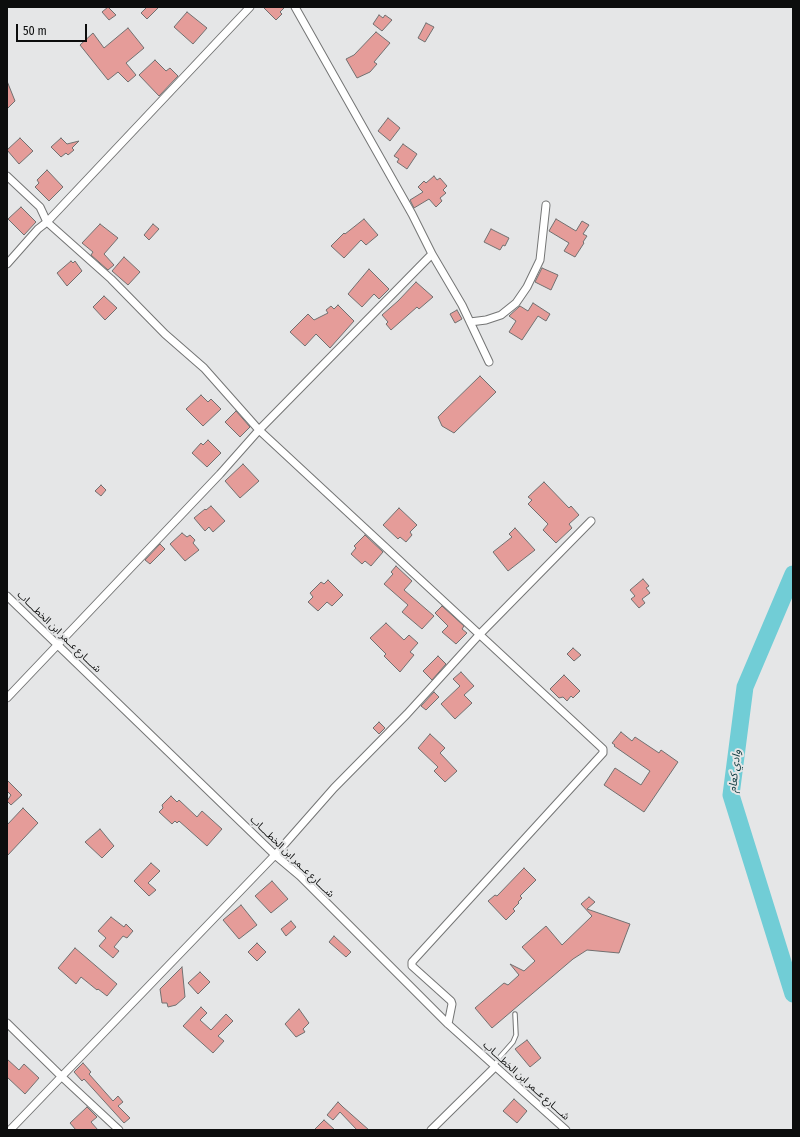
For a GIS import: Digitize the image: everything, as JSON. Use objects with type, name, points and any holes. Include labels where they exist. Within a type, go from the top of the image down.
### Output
[{"type":"street","points":[[7,264],[38,229],[47,222],[250,7]]},
{"type":"street","points":[[295,7],[412,214],[432,254],[470,322],[489,362]]},
{"type":"street","points":[[7,176],[40,206],[47,222],[112,279],[165,334],[204,368],[259,430],[603,751],[412,962],[412,966],[451,1001],[452,1004],[448,1024]]},
{"type":"street","points":[[470,322],[486,320],[501,315],[516,303],[527,287],[540,260],[546,205]]},
{"type":"street","points":[[7,698],[220,474],[259,430],[432,254]]},
{"type":"street","points":[[10,1130],[275,855],[334,788],[407,714],[479,635],[591,521]]},
{"type":"street","name":"شــــارع عــمر ابن الخطــــاب","points":[[7,596],[275,855],[300,876],[448,1024],[566,1130]]},
{"type":"street","points":[[7,1023],[119,1130]]},
{"type":"street","points":[[431,1130],[495,1067]]},
{"type":"lane","points":[[495,1067],[498,1058],[513,1042],[516,1035],[515,1014]]},
{"type":"building","points":[[108,7],[116,15],[109,20],[102,12]]},
{"type":"building","points":[[147,7],[159,7],[147,19],[141,13]]},
{"type":"building","points":[[263,7],[285,7],[280,12],[282,14],[276,20]]},
{"type":"building","points":[[187,12],[207,28],[193,44],[174,27]]},
{"type":"building","points":[[379,15],[383,18],[385,15],[392,20],[382,31],[373,24]]},
{"type":"building","points":[[426,23],[434,27],[425,42],[418,38]]},
{"type":"building","points":[[128,28],[144,48],[126,63],[136,75],[128,82],[118,72],[108,80],[80,45],[93,33],[104,48]]},
{"type":"building","points":[[376,32],[390,43],[374,62],[377,64],[370,72],[357,78],[346,59],[354,55]]},
{"type":"building","points":[[155,60],[166,71],[170,68],[178,76],[159,96],[139,75]]},
{"type":"building","points":[[7,81],[15,101],[7,109]]},
{"type":"building","points":[[388,118],[400,128],[390,141],[378,131]]},
{"type":"building","points":[[20,138],[33,151],[19,164],[7,150]]},
{"type":"building","points":[[61,138],[67,144],[79,141],[72,148],[74,150],[68,155],[66,153],[61,157],[51,147]]},
{"type":"building","points":[[403,144],[417,154],[407,169],[397,162],[399,159],[394,156]]},
{"type":"building","points":[[47,170],[63,187],[49,201],[35,187],[39,183],[37,180]]},
{"type":"building","points":[[434,176],[437,180],[440,178],[447,186],[443,190],[446,193],[440,198],[442,201],[436,207],[429,199],[414,208],[410,200],[423,192],[418,187],[424,181],[426,183]]},
{"type":"building","points":[[21,207],[36,222],[24,235],[8,219]]},
{"type":"building","points":[[364,219],[378,235],[366,245],[361,240],[344,258],[331,246],[344,233],[345,234]]},
{"type":"building","points":[[556,219],[576,231],[582,221],[589,225],[583,234],[587,236],[583,242],[584,243],[575,257],[564,251],[569,243],[549,231]]},
{"type":"building","points":[[100,224],[118,238],[104,254],[114,265],[108,270],[91,255],[93,252],[82,243]]},
{"type":"building","points":[[153,224],[159,229],[149,240],[144,235]]},
{"type":"building","points":[[491,229],[509,238],[505,246],[503,245],[500,250],[484,242]]},
{"type":"building","points":[[124,257],[140,272],[128,285],[112,271]]},
{"type":"building","points":[[71,261],[73,263],[75,261],[82,271],[67,286],[57,273]]},
{"type":"building","points":[[542,268],[558,275],[551,290],[535,282]]},
{"type":"building","points":[[369,269],[389,289],[379,299],[374,294],[362,307],[348,294]]},
{"type":"building","points":[[416,282],[433,297],[419,309],[417,307],[391,330],[386,324],[388,322],[382,315]]},
{"type":"building","points":[[104,296],[117,308],[105,320],[93,307]]},
{"type":"building","points":[[533,303],[550,314],[546,321],[538,316],[522,340],[509,332],[516,321],[509,316],[520,306],[528,311]]},
{"type":"building","points":[[338,305],[354,321],[330,348],[316,334],[305,346],[290,332],[308,314],[314,320],[328,313],[326,310],[331,306],[334,309]]},
{"type":"building","points":[[457,310],[462,319],[455,323],[450,314]]},
{"type":"building","points":[[480,376],[496,392],[454,433],[442,426],[438,417]]},
{"type":"building","points":[[201,395],[208,402],[211,399],[221,409],[203,426],[186,409]]},
{"type":"building","points":[[236,411],[250,427],[240,437],[225,422]]},
{"type":"building","points":[[208,440],[221,453],[207,467],[192,453],[201,443],[203,445]]},
{"type":"building","points":[[243,464],[259,481],[240,498],[225,481]]},
{"type":"building","points":[[544,482],[569,508],[571,506],[579,515],[569,524],[572,528],[556,543],[543,530],[548,524],[528,504],[532,500],[528,497]]},
{"type":"building","points":[[101,485],[106,490],[101,496],[95,491]]},
{"type":"building","points":[[211,506],[225,521],[213,532],[209,527],[205,531],[194,518]]},
{"type":"building","points":[[399,508],[417,525],[410,532],[412,535],[406,542],[400,537],[398,539],[383,525]]},
{"type":"building","points":[[515,528],[535,550],[508,571],[493,552],[512,537],[509,534]]},
{"type":"building","points":[[182,533],[187,537],[190,535],[195,540],[193,543],[199,550],[185,561],[170,544]]},
{"type":"building","points":[[365,535],[383,552],[371,566],[365,561],[362,564],[351,554],[356,548],[354,546]]},
{"type":"building","points":[[160,544],[165,549],[150,564],[145,560]]},
{"type":"building","points":[[396,566],[412,581],[404,590],[434,616],[422,629],[402,612],[408,605],[384,584],[393,574],[391,572]]},
{"type":"building","points":[[643,579],[649,586],[646,588],[650,593],[642,599],[645,603],[639,608],[631,599],[635,596],[630,590]]},
{"type":"building","points":[[328,580],[343,595],[332,606],[327,602],[318,611],[308,602],[313,597],[310,593],[321,582],[324,584]]},
{"type":"building","points":[[442,606],[464,626],[462,629],[467,633],[456,644],[442,632],[448,626],[435,613]]},
{"type":"building","points":[[386,623],[404,640],[409,635],[418,643],[410,652],[414,655],[400,672],[384,656],[386,654],[370,638]]},
{"type":"building","points":[[573,648],[581,655],[574,661],[567,654]]},
{"type":"building","points":[[438,656],[446,664],[432,680],[423,671]]},
{"type":"building","points":[[461,672],[474,686],[464,695],[472,703],[455,719],[441,704],[460,686],[453,679]]},
{"type":"building","points":[[564,675],[580,691],[573,698],[571,696],[567,701],[563,697],[559,698],[550,689]]},
{"type":"building","points":[[434,692],[439,697],[426,710],[421,706]]},
{"type":"building","points":[[379,722],[385,728],[379,734],[373,728]]},
{"type":"building","points":[[621,732],[632,741],[635,737],[659,753],[661,750],[678,762],[644,812],[604,785],[615,768],[641,785],[650,771],[614,746],[615,745],[612,743]]},
{"type":"building","points":[[430,734],[445,748],[440,753],[457,771],[445,782],[434,771],[438,767],[418,748]]},
{"type":"building","points":[[7,780],[22,795],[11,805],[7,801],[11,795],[7,791]]},
{"type":"building","points":[[171,796],[177,802],[179,800],[197,817],[202,811],[222,829],[207,846],[179,821],[177,823],[175,821],[172,824],[159,812],[163,808],[162,805]]},
{"type":"building","points":[[23,808],[38,823],[7,856],[7,825]]},
{"type":"building","points":[[100,829],[114,846],[102,858],[85,842]]},
{"type":"building","points":[[151,863],[160,871],[148,883],[156,890],[149,896],[134,881]]},
{"type":"building","points":[[524,868],[536,880],[520,896],[522,898],[513,909],[515,911],[506,920],[488,901],[495,895],[497,896]]},
{"type":"building","points":[[272,881],[288,899],[271,913],[255,896]]},
{"type":"building","points":[[589,897],[595,902],[587,909],[630,924],[619,953],[587,950],[573,959],[492,1028],[475,1008],[504,983],[508,985],[519,975],[510,964],[524,971],[535,961],[522,947],[546,926],[562,945],[592,916],[581,904]]},
{"type":"building","points":[[241,905],[257,925],[239,939],[223,920]]},
{"type":"building","points":[[111,917],[124,927],[126,924],[133,931],[127,938],[123,936],[114,947],[119,951],[113,958],[99,946],[106,938],[98,931]]},
{"type":"building","points":[[291,921],[296,927],[286,936],[281,929]]},
{"type":"building","points":[[334,936],[351,952],[346,957],[329,942]]},
{"type":"building","points":[[257,943],[266,952],[257,961],[248,952]]},
{"type":"building","points":[[75,948],[117,984],[107,996],[81,977],[76,984],[58,968]]},
{"type":"building","points":[[182,967],[185,997],[176,1005],[168,1007],[167,1003],[162,1003],[160,989]]},
{"type":"building","points":[[200,972],[210,982],[198,994],[188,983]]},
{"type":"building","points":[[201,1007],[207,1013],[200,1020],[211,1030],[226,1014],[233,1021],[218,1036],[224,1041],[213,1053],[183,1026]]},
{"type":"building","points":[[299,1009],[309,1023],[303,1029],[305,1032],[296,1037],[285,1024]]},
{"type":"building","points":[[527,1040],[541,1058],[530,1067],[515,1049]]},
{"type":"building","points":[[7,1059],[19,1070],[24,1064],[39,1078],[25,1094],[7,1077]]},
{"type":"building","points":[[83,1063],[91,1072],[89,1074],[113,1101],[118,1096],[123,1102],[118,1106],[130,1118],[124,1123],[84,1079],[82,1081],[74,1072]]},
{"type":"building","points":[[514,1099],[527,1111],[517,1123],[503,1111]]},
{"type":"building","points":[[338,1102],[369,1130],[357,1130],[340,1112],[333,1120],[327,1115]]},
{"type":"building","points":[[87,1107],[97,1117],[91,1122],[98,1130],[76,1130],[70,1123]]},
{"type":"building","points":[[324,1120],[335,1130],[314,1130]]},
{"type":"waterway","name":"وادي كعام","points":[[793,574],[745,687],[731,795],[793,994]]}]
